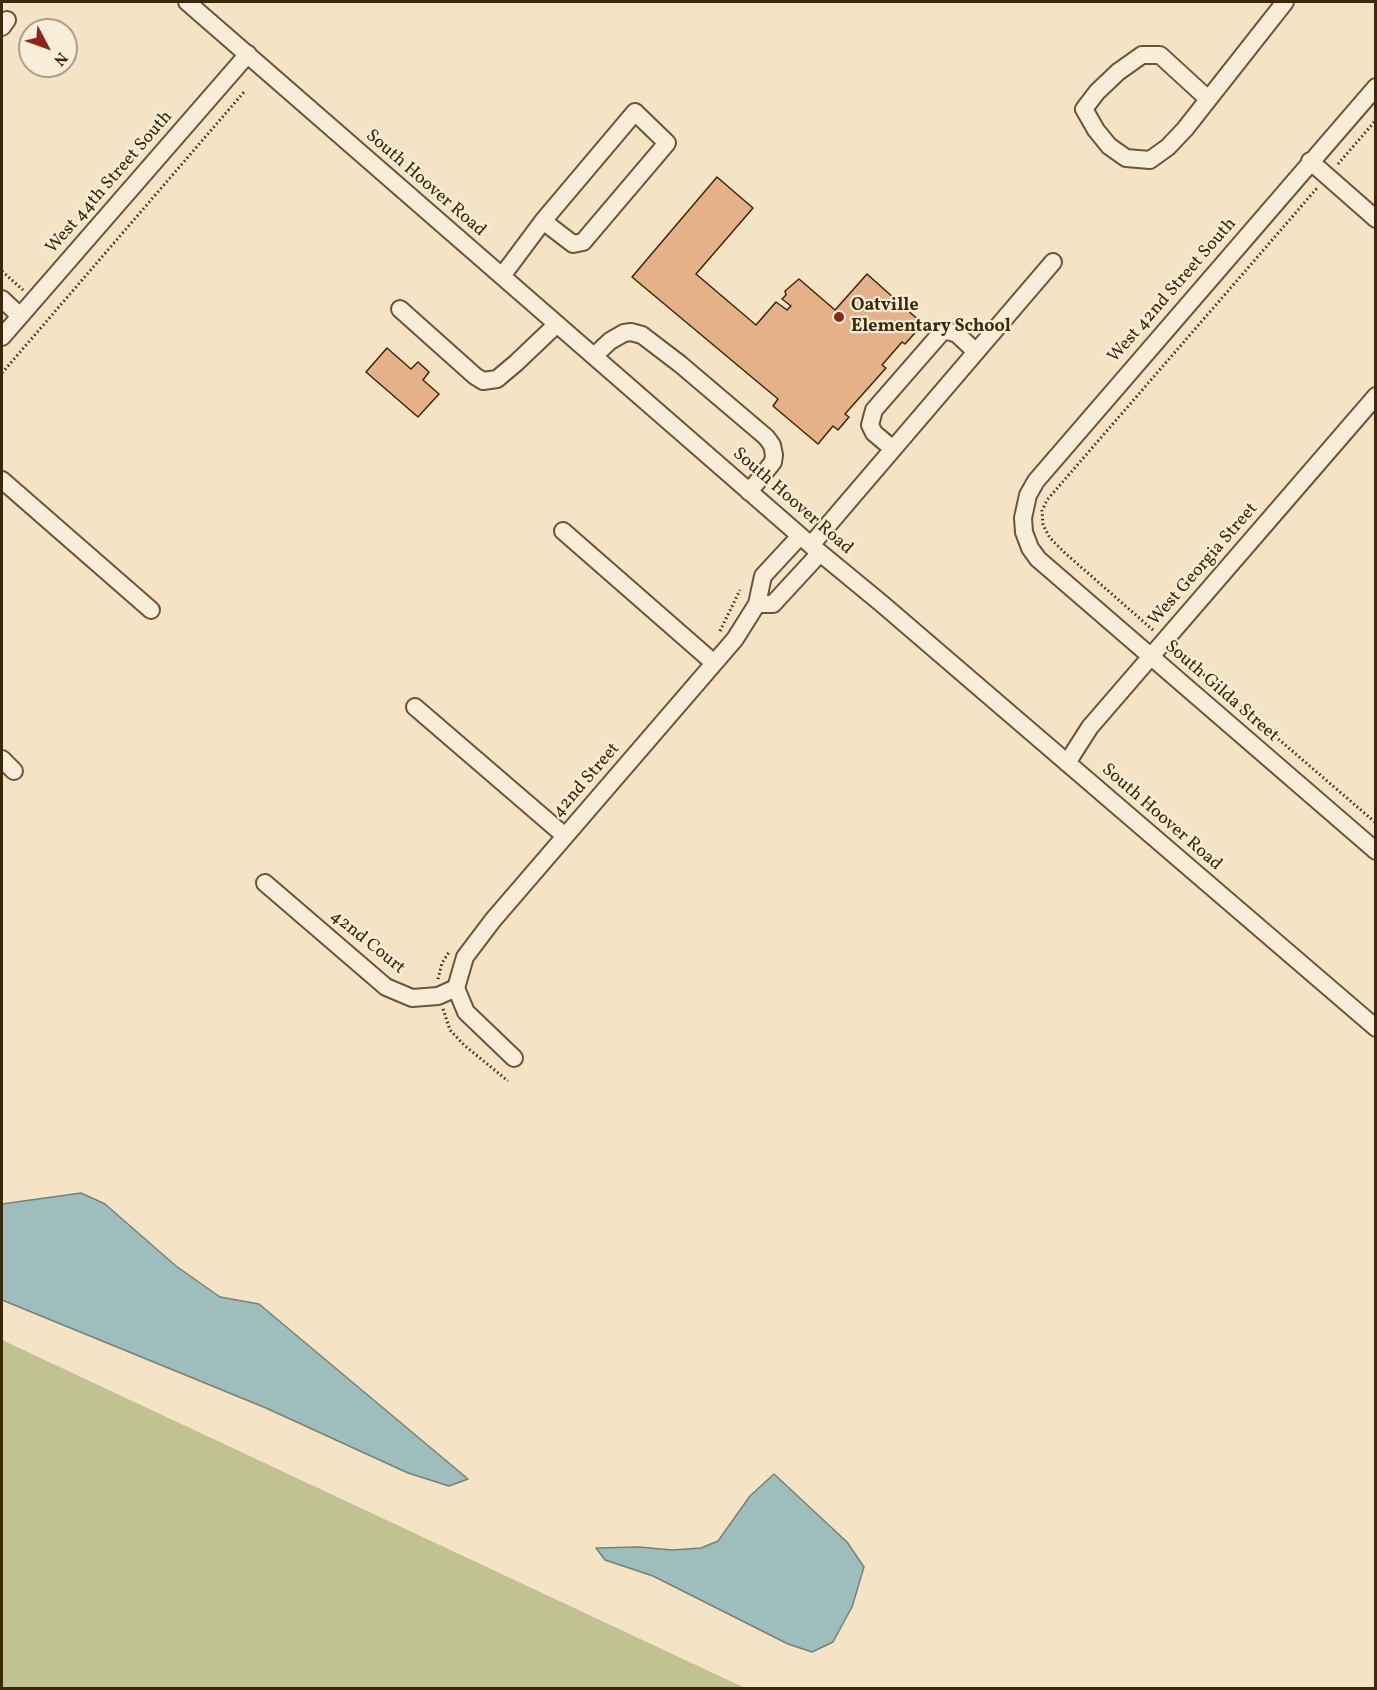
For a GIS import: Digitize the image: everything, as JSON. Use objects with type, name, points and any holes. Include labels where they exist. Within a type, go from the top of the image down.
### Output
[{"type":"street","name":"South Hoover Road","points":[[187,2],[810,545],[1373,1022]]},
{"type":"street","points":[[1208,99],[1160,55],[1142,55],[1096,92],[1084,110],[1109,146],[1126,158],[1150,160],[1168,147],[1208,99],[1285,2]]},
{"type":"street","name":"West 44th Street South","points":[[2,337],[248,54]]},
{"type":"street","name":"West 42nd Street South","points":[[1024,532],[1025,505],[1036,481],[1376,87]]},
{"type":"street","points":[[501,276],[543,220],[634,112],[667,143],[583,242],[573,244],[543,220]]},
{"type":"street","points":[[1310,161],[1376,219]]},
{"type":"street","points":[[757,604],[773,603],[810,545],[1053,262]]},
{"type":"street","points":[[2,299],[20,316]]},
{"type":"street","points":[[400,309],[483,381],[497,379],[557,324]]},
{"type":"street","points":[[893,449],[874,433],[870,425],[874,410],[942,332],[957,334],[975,351]]},
{"type":"street","points":[[594,357],[610,341],[624,333],[642,335],[766,437],[772,446],[773,462],[749,492]]},
{"type":"street","name":"West Georgia Street","points":[[1067,763],[1090,727],[1376,396]]},
{"type":"street","points":[[2,480],[151,610]]},
{"type":"street","points":[[563,531],[714,663]]},
{"type":"street","name":"South Gilda Street","points":[[1024,532],[1030,548],[1038,559],[1376,851]]},
{"type":"street","name":"42nd Street","points":[[456,988],[465,957],[493,920],[735,639],[757,604],[764,576],[810,545]]},
{"type":"street","points":[[415,707],[565,836]]},
{"type":"street","points":[[2,759],[14,771]]},
{"type":"street","name":"42nd Court","points":[[265,883],[386,987],[412,998],[438,996],[456,988]]},
{"type":"street","points":[[456,988],[466,1012],[514,1058]]},
{"type":"path","points":[[2,373],[244,92]]},
{"type":"path","points":[[1376,120],[1047,500],[1042,511],[1043,525],[1050,538],[1065,554],[1376,823]]},
{"type":"green space","points":[[2,1340],[745,1688],[2,1688]]},
{"type":"water","points":[[81,1193],[105,1204],[176,1266],[220,1297],[259,1304],[468,1479],[449,1486],[408,1473],[266,1408],[2,1300],[2,1204]]},
{"type":"water","points":[[774,1474],[847,1542],[864,1567],[852,1607],[833,1642],[812,1652],[788,1644],[653,1576],[605,1560],[596,1548],[639,1547],[672,1550],[701,1548],[718,1541],[750,1496]]},
{"type":"building","name":"Oatville Elementary School","points":[[717,177],[753,208],[696,274],[756,325],[776,302],[787,310],[791,306],[782,299],[786,295],[785,291],[799,279],[835,310],[867,274],[923,324],[905,344],[902,342],[882,365],[886,368],[845,414],[849,417],[838,430],[833,426],[818,444],[773,406],[778,399],[632,277]]},
{"type":"building","points":[[387,348],[411,369],[418,362],[429,372],[423,380],[439,394],[418,417],[366,372]]},
{"type":"place","name":"Oatville Elementary School","points":[[839,317]]}]
